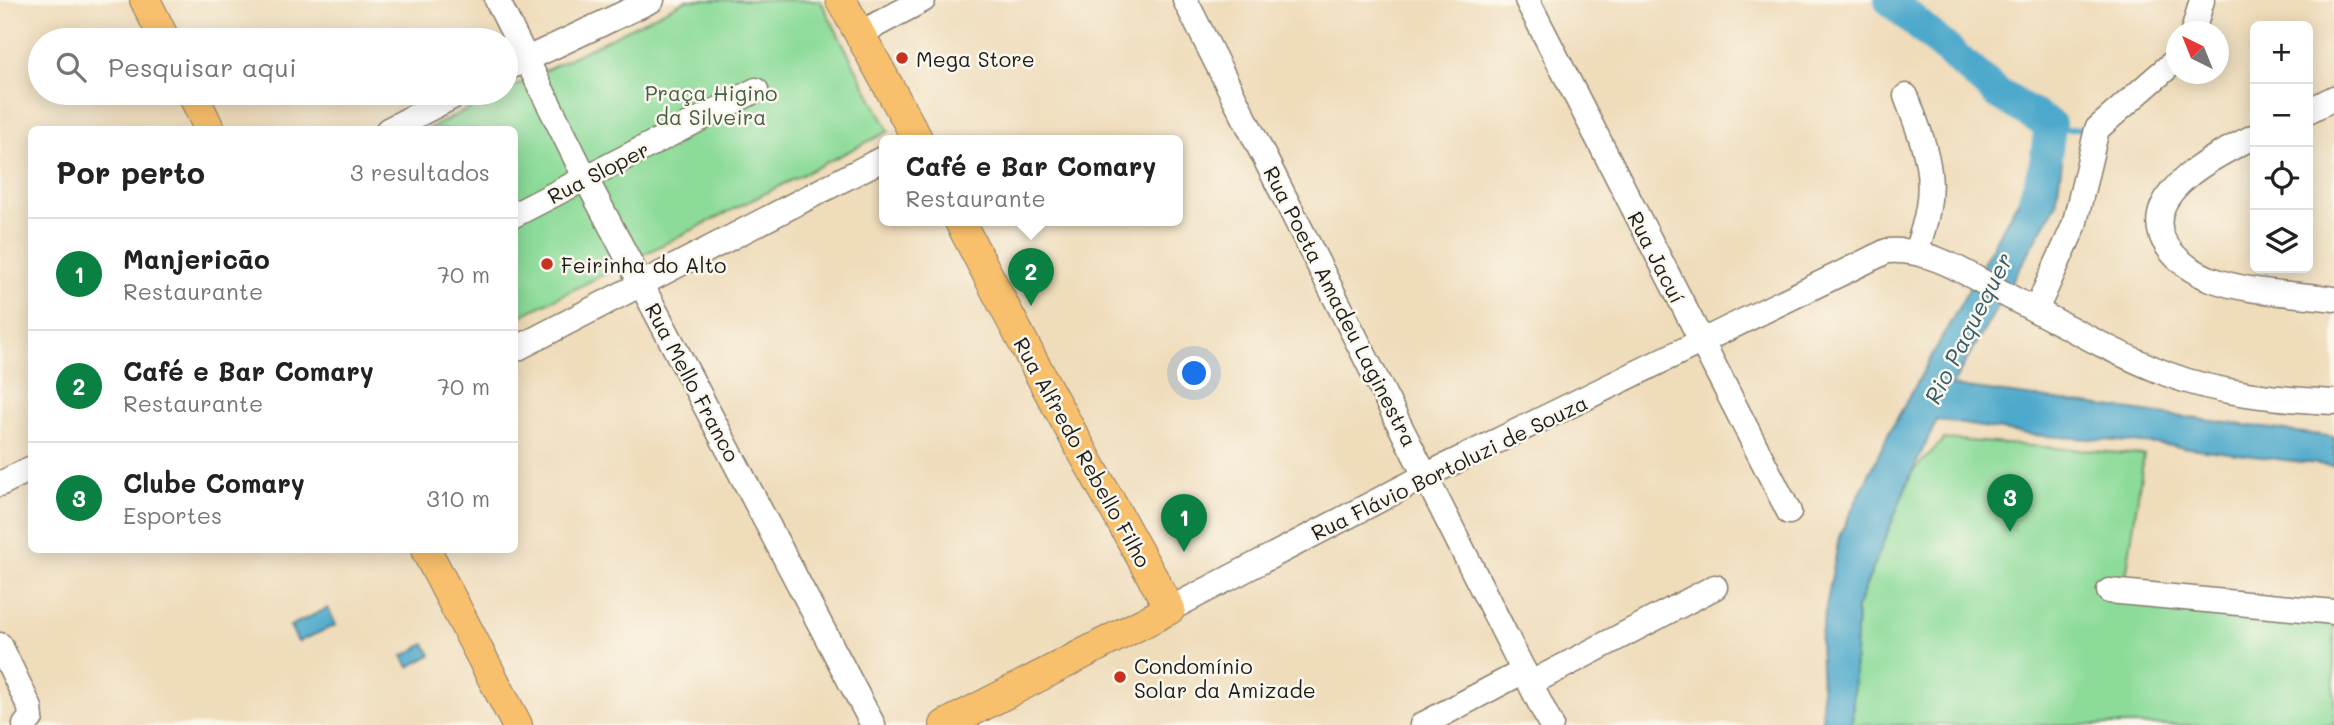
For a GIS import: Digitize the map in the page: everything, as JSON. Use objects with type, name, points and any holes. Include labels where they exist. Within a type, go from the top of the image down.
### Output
[{"type":"main road","points":[[145,0],[159,28]]},
{"type":"main road","points":[[841,0],[915,135]]},
{"type":"main road","points":[[198,105],[208,126]]},
{"type":"main road","name":"Rua Alfredo Rebello Filho","points":[[962,226],[1052,398],[1170,609]]},
{"type":"main road","points":[[428,553],[517,725]]},
{"type":"main road","name":"Rua Flávio Bortoluzi de Souza","points":[[945,725],[1170,609]]},
{"type":"street","name":"Rua Mello Franco","points":[[497,0],[506,28]]},
{"type":"street","points":[[518,64],[652,0]]},
{"type":"street","points":[[859,34],[923,0]]},
{"type":"street","name":"Rua Poeta Amadeu Laginestra","points":[[1185,0],[1551,725]]},
{"type":"street","name":"Rua Jacuí","points":[[1527,0],[1700,344],[1789,512]]},
{"type":"street","points":[[2196,21],[2202,0]]},
{"type":"street","name":"Rua Mello Franco","points":[[518,66],[586,179],[642,283],[873,725]]},
{"type":"street","points":[[2036,310],[2074,226],[2097,129],[2166,69]]},
{"type":"street","name":"Rua Sloper","points":[[518,213],[757,90]]},
{"type":"street","points":[[1906,96],[1925,149],[1932,184],[1925,226],[1916,251]]},
{"type":"street","points":[[2313,108],[2334,98]]},
{"type":"street","points":[[396,126],[437,105]]},
{"type":"street","points":[[2250,139],[2188,175],[2171,192],[2159,211],[2161,234],[2170,252],[2183,265],[2208,278],[2232,285],[2334,299]]},
{"type":"street","points":[[518,348],[879,161]]},
{"type":"street","name":"Rua Flávio Bortoluzi de Souza","points":[[1170,609],[1427,475],[1700,344],[1875,254],[1900,250],[1916,251],[1960,270],[2133,359],[2205,386],[2260,395],[2334,402]]},
{"type":"street","points":[[0,484],[28,470]]},
{"type":"street","points":[[1422,725],[1715,587]]},
{"type":"street","points":[[2109,591],[2334,612]]},
{"type":"street","points":[[0,645],[30,708],[31,718],[25,725]]},
{"type":"green space","name":"Praça Higino da Silveira","points":[[686,0],[820,0],[889,131],[518,317],[518,126],[435,126],[477,105],[518,105],[518,84]]},
{"type":"green space","points":[[1944,439],[2144,455],[2124,591],[2334,613],[2334,725],[1852,725],[1857,608],[1912,472]]},
{"type":"water","points":[[2032,155],[2062,161],[2056,205],[1952,386],[2334,437],[2334,466],[2157,444],[2033,435],[1937,420],[1912,472],[1857,608],[1852,725],[1823,725],[1820,640],[1839,537],[1889,433],[2020,197]]},
{"type":"water","points":[[328,608],[336,625],[298,642],[290,626]]},
{"type":"water","points":[[425,644],[431,655],[409,667],[403,656]]},
{"type":"waterway","name":"Rio Paquequer","points":[[1890,0],[1997,93],[2050,125],[2045,165],[2034,199]]},
{"type":"waterway","points":[[2050,125],[2062,130],[2089,129]]},
{"type":"place","name":"Mega Store","points":[[902,58]]},
{"type":"place","name":"Feirinha do Alto","points":[[547,264]]},
{"type":"place","name":"Café e Bar Comary","points":[[1031,306]]},
{"type":"place","name":"Clube Comary","points":[[2010,532]]},
{"type":"place","name":"Manjericão","points":[[1184,552]]},
{"type":"place","name":"Condomínio Solar da Amizade","points":[[1120,677]]}]
